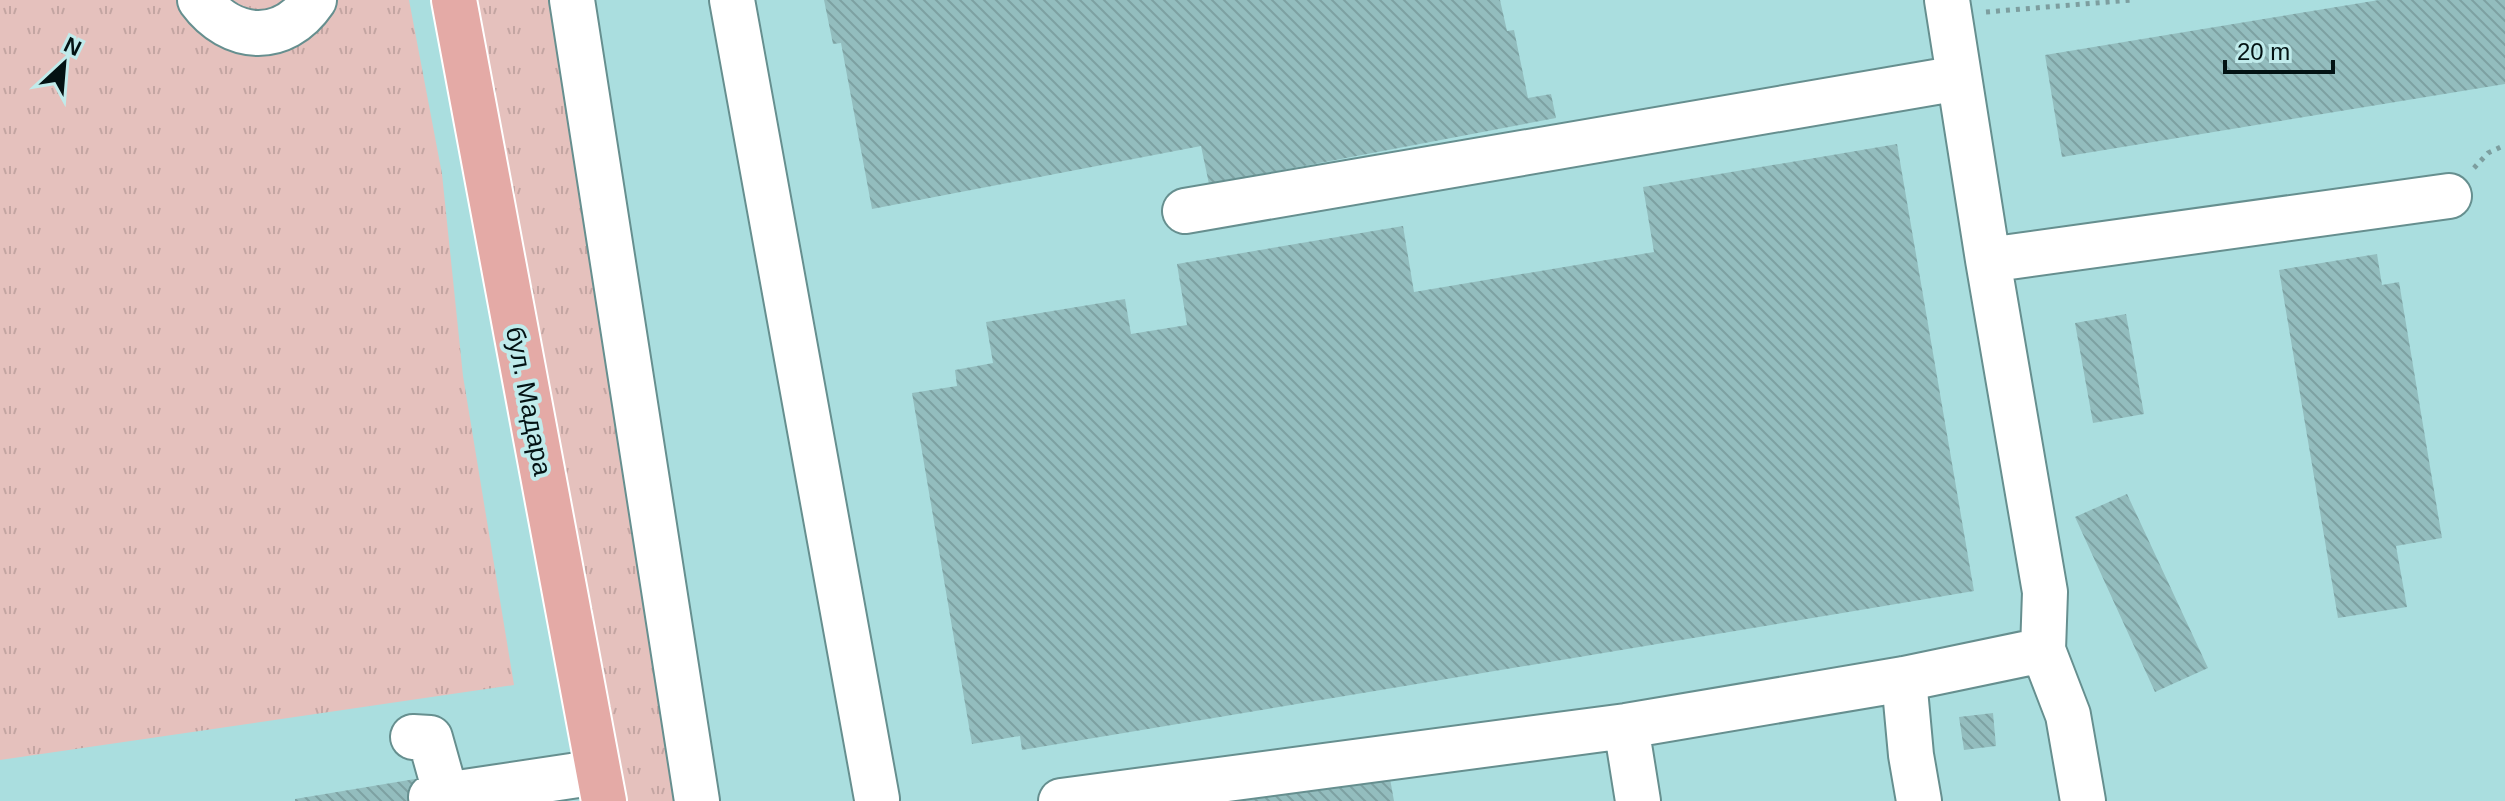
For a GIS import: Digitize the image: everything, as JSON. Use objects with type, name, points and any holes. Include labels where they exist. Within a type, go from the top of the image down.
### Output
[{"type":"main road","name":"бул. Мадара","points":[[454,0],[601,787]]},
{"type":"lane","points":[[200,0],[211,15],[230,28],[262,33],[294,22],[314,0]]},
{"type":"lane","points":[[572,0],[697,801]]},
{"type":"lane","points":[[732,0],[875,800]]},
{"type":"lane","points":[[1948,8],[2045,592],[2043,650],[2068,715],[2083,801]]},
{"type":"lane","points":[[1185,211],[1959,78]]},
{"type":"lane","points":[[1988,260],[2449,196]]},
{"type":"lane","points":[[1061,801],[1626,726],[1904,679],[2043,650]]},
{"type":"lane","points":[[1904,679],[1919,801]]},
{"type":"lane","points":[[1626,726],[1638,801]]},
{"type":"lane","points":[[413,737],[430,738],[438,796],[601,787]]},
{"type":"path","points":[[1948,8],[2132,0]]},
{"type":"shaded area","points":[[0,0],[2505,0],[2505,801],[0,801]]},
{"type":"green space","points":[[0,0],[409,0],[442,174],[463,376],[514,685],[0,760]]},
{"type":"green space","points":[[454,0],[572,0],[697,801],[604,801]]},
{"type":"building","points":[[824,0],[1500,0],[1507,31],[1514,30],[1528,98],[1551,94],[1556,118],[1209,184],[1201,146],[872,209],[841,43],[833,44]]},
{"type":"building","points":[[2379,0],[2505,0],[2505,84],[2062,157],[2045,55]]},
{"type":"building","points":[[1897,144],[1974,591],[1022,750],[1020,736],[972,744],[912,393],[957,386],[955,370],[993,363],[986,322],[1125,299],[1131,334],[1187,325],[1177,264],[1403,226],[1414,292],[1654,252],[1643,187]]},
{"type":"building","points":[[2377,254],[2382,285],[2399,282],[2442,538],[2396,546],[2407,607],[2338,618],[2279,270]]},
{"type":"building","points":[[2126,314],[2144,414],[2093,423],[2075,323]]},
{"type":"building","points":[[2127,494],[2208,668],[2155,692],[2075,517]]},
{"type":"building","points":[[1993,713],[1996,746],[1964,750],[1959,717]]},
{"type":"building","points":[[1389,773],[1394,801],[1237,801],[1237,799]]},
{"type":"building","points":[[427,777],[432,801],[295,801],[295,799]]}]
